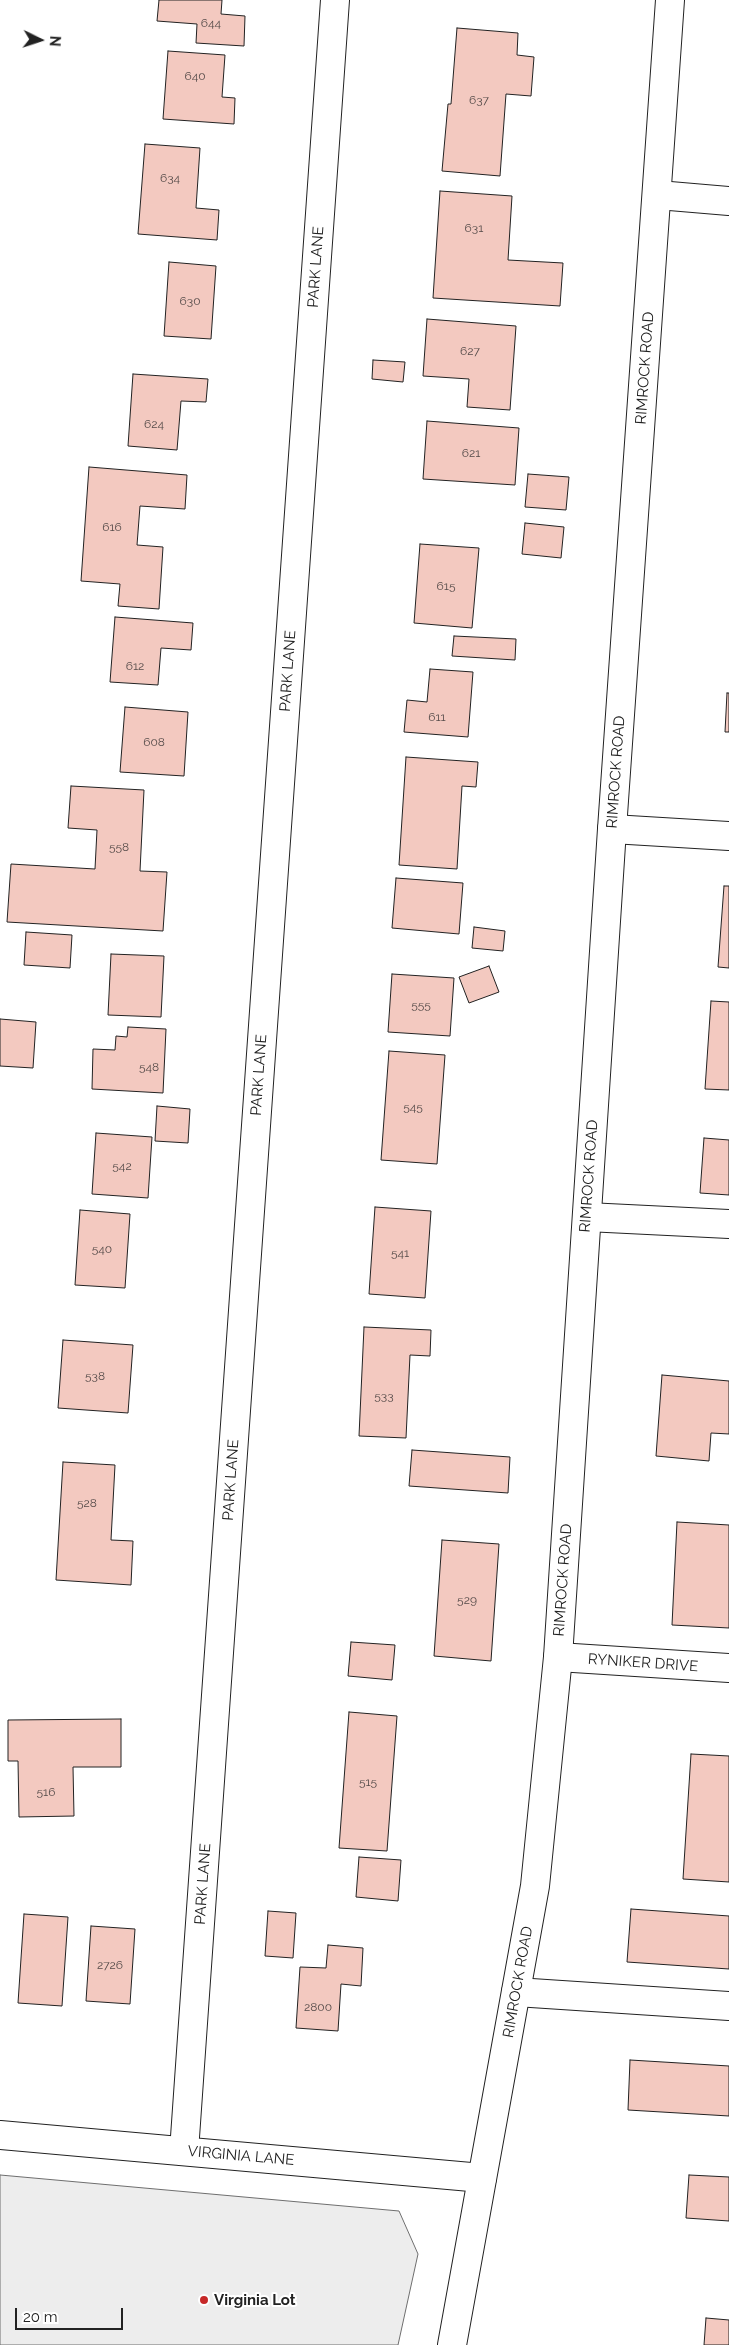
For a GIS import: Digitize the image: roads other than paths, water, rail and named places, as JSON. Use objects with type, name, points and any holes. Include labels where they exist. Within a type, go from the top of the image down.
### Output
[{"type":"street","name":"PARK LANE","points":[[184,2151],[335,0]]},
{"type":"street","name":"RIMROCK ROAD","points":[[452,2345],[535,1886],[558,1657],[612,829],[658,195],[670,0]]},
{"type":"street","points":[[658,195],[729,201]]},
{"type":"street","points":[[612,829],[729,836]]},
{"type":"street","points":[[587,1217],[729,1224]]},
{"type":"street","name":"RYNIKER DRIVE","points":[[558,1657],[729,1668]]},
{"type":"street","points":[[516,1992],[729,2006]]},
{"type":"street","name":"VIRGINIA LANE","points":[[0,2135],[482,2178]]},
{"type":"place","name":"Virginia Lot","points":[[204,2300]]}]
